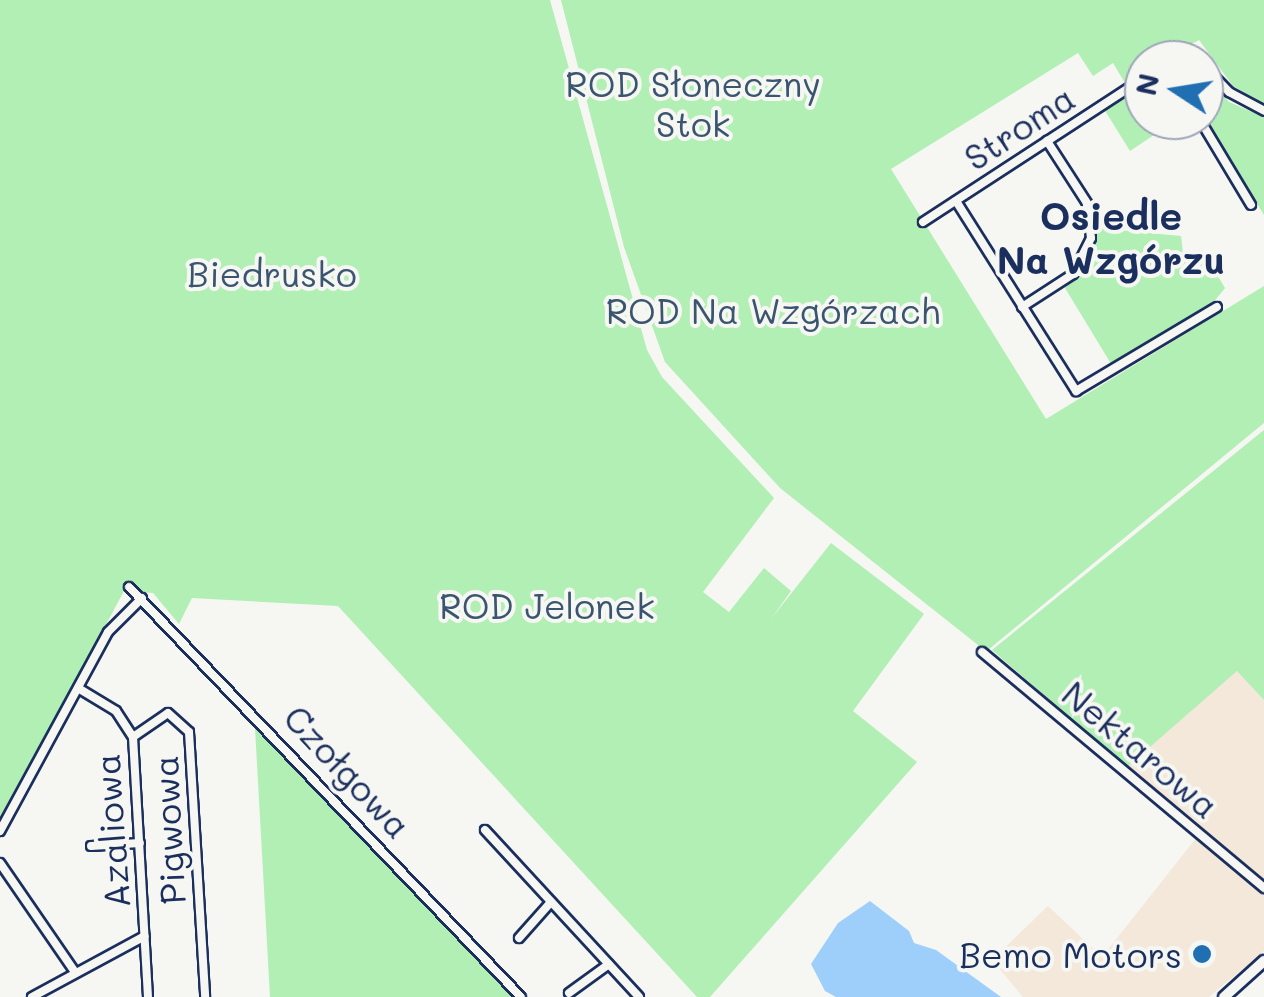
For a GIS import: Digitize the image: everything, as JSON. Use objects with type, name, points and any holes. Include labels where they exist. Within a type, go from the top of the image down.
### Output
[{"type":"main road","points":[[1224,997],[1264,962]]},
{"type":"main road","points":[[1224,997],[1264,970]]},
{"type":"street","points":[[1224,88],[1264,111]]},
{"type":"street","name":"Stroma","points":[[924,222],[1124,91]]},
{"type":"street","points":[[1212,140],[1251,205]]},
{"type":"street","points":[[1022,307],[1073,274],[1091,238],[1087,203],[1047,141]]},
{"type":"street","points":[[956,200],[1080,392],[1217,307]]},
{"type":"street","name":"Czołgowa","points":[[128,587],[521,997]]},
{"type":"street","points":[[0,831],[108,632],[142,598]]},
{"type":"street","name":"Nektarowa","points":[[982,652],[1264,888]]},
{"type":"street","name":"Azaliowa","points":[[78,688],[108,704],[133,737],[148,997]]},
{"type":"street","name":"Pigwowa","points":[[133,737],[168,712],[189,732],[205,997]]},
{"type":"street","points":[[486,830],[638,997]]},
{"type":"street","points":[[91,846],[140,843]]},
{"type":"street","points":[[0,862],[75,972]]},
{"type":"street","points":[[519,938],[551,902]]},
{"type":"street","points":[[32,997],[145,936]]},
{"type":"street","points":[[569,993],[608,964]]},
{"type":"shaded area","points":[[1238,670],[1264,700],[1264,951],[1209,997],[1023,997],[992,960],[1048,906],[1102,957],[1201,832],[1126,767]]},
{"type":"green space","name":"Biedrusko","points":[[0,0],[550,0],[647,350],[662,377],[774,498],[703,592],[729,612],[764,568],[791,591],[771,619],[831,543],[924,614],[853,711],[917,762],[710,997],[697,997],[338,606],[192,598],[179,624],[153,593],[124,591],[0,821]]},
{"type":"green space","points":[[561,0],[1264,0],[1264,104],[1233,86],[1224,74],[1224,40],[1124,40],[1124,81],[1113,63],[1093,76],[1078,53],[891,169],[1046,419],[1264,286],[1264,423],[988,650],[780,488],[665,362],[624,247]]},
{"type":"green space","points":[[1124,96],[1124,140],[1146,140],[1130,151],[1104,109]]},
{"type":"green space","points":[[1224,96],[1264,117],[1264,215],[1218,140],[1224,140]]},
{"type":"green space","points":[[1096,228],[1181,236],[1184,261],[1202,250],[1225,288],[1208,309],[1113,367],[1065,288],[1083,269]]},
{"type":"green space","points":[[1264,430],[1264,700],[1237,671],[1127,767],[992,650]]},
{"type":"green space","points":[[261,725],[443,923],[517,997],[270,997],[255,728]]},
{"type":"water","points":[[870,901],[909,931],[914,943],[936,950],[1001,997],[836,997],[825,991],[811,964],[838,923]]},
{"type":"place","name":"Bemo Motors","points":[[1202,954]]},
{"type":"district","name":"Osiedle Na Wzgórzu","points":[[1111,238]]},
{"type":"park label","name":"ROD Słoneczny Stok","points":[[693,103]]},
{"type":"park label","name":"ROD Na Wzgórzach","points":[[773,310]]},
{"type":"park label","name":"ROD Jelonek","points":[[547,605]]}]
